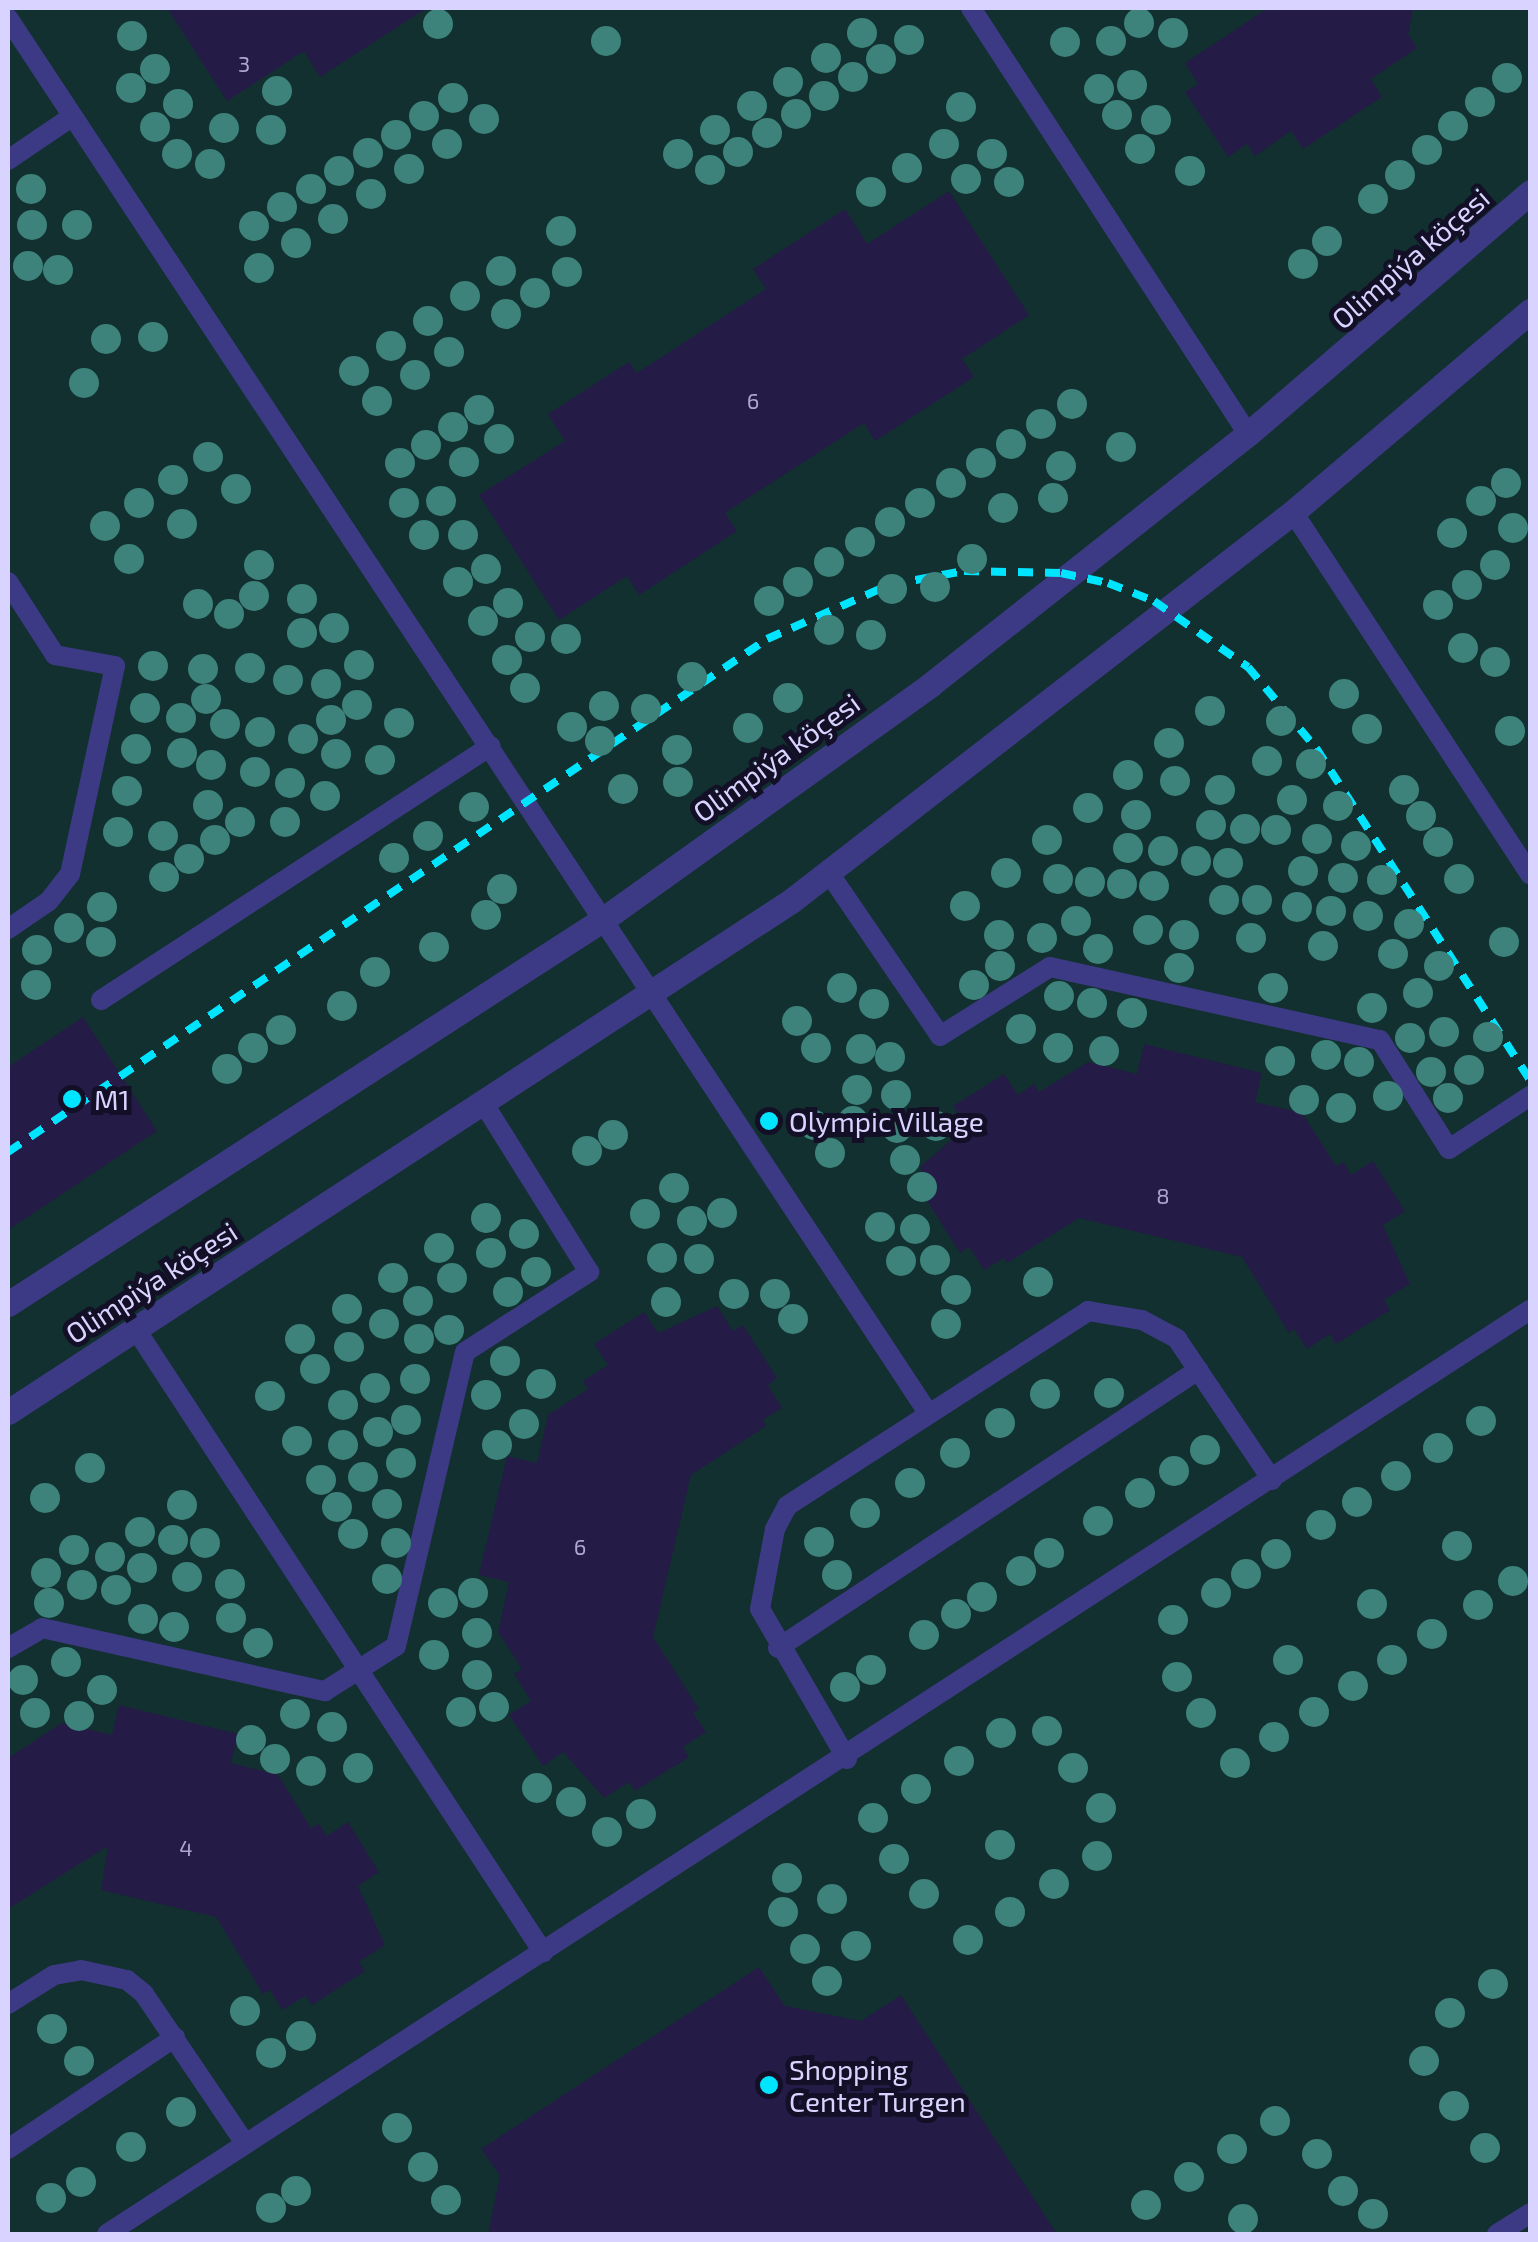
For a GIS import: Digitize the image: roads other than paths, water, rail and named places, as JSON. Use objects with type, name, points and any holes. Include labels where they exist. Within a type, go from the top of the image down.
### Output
[{"type":"street","name":"Olimpiýa köçesi","points":[[8,1304],[604,918],[930,685],[1248,434],[1530,192]]},
{"type":"street","name":"Olimpiýa köçesi","points":[[8,1412],[652,996],[829,873],[1294,512],[1530,311]]},
{"type":"lane","points":[[970,8],[1248,434]]},
{"type":"lane","points":[[8,18],[930,1414]]},
{"type":"lane","points":[[8,160],[73,116]]},
{"type":"lane","points":[[1294,512],[1530,874]]},
{"type":"lane","points":[[8,582],[55,655],[114,666],[70,874],[49,901],[8,929]]},
{"type":"lane","points":[[100,1000],[490,746]]},
{"type":"lane","points":[[829,873],[940,1036],[1050,966],[1380,1040],[1449,1149],[1530,1096]]},
{"type":"lane","points":[[8,1648],[42,1628],[325,1692],[396,1646],[466,1352],[589,1272],[484,1104]]},
{"type":"lane","points":[[106,2234],[847,1759],[1530,1310]]},
{"type":"lane","points":[[847,1759],[778,1648],[760,1610],[775,1530],[787,1506],[1088,1311],[1142,1320],[1176,1339],[1272,1480]]},
{"type":"lane","points":[[135,1328],[543,1952]]},
{"type":"lane","points":[[778,1648],[1198,1370]]},
{"type":"lane","points":[[8,2004],[54,1974],[80,1970],[127,1980],[175,2038],[245,2143]]},
{"type":"lane","points":[[8,2149],[175,2038]]},
{"type":"lane","points":[[1497,2234],[1530,2213]]},
{"type":"railway","points":[[8,1152],[767,639],[889,585],[964,571],[1061,573],[1108,583],[1154,601],[1248,667],[1316,748],[1530,1080]]},
{"type":"place","name":"M1","points":[[72,1099]]},
{"type":"place","name":"Olympic Village","points":[[769,1121]]},
{"type":"place","name":"Shopping Center Turgen","points":[[769,2085]]}]
